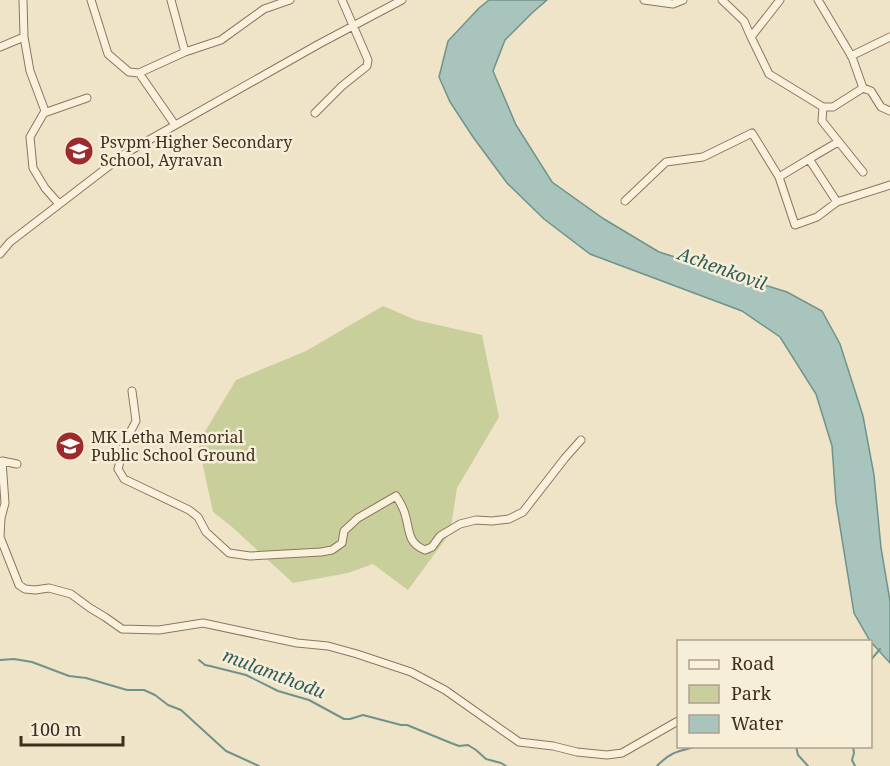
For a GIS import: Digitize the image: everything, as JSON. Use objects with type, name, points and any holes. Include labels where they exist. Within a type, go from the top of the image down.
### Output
[{"type":"street","points":[[23,0],[24,37],[30,71],[45,111],[30,137],[33,168],[45,188],[59,204]]},
{"type":"street","points":[[91,0],[108,54],[129,72],[139,74],[185,52],[221,40],[264,9],[290,0]]},
{"type":"street","points":[[171,0],[185,52]]},
{"type":"street","points":[[315,112],[367,66],[368,60],[342,0]]},
{"type":"street","points":[[0,254],[10,242],[126,153],[402,0]]},
{"type":"street","points":[[644,0],[673,4],[683,0]]},
{"type":"street","points":[[722,0],[744,21],[768,74],[824,106],[833,107],[863,88]]},
{"type":"street","points":[[751,37],[780,0]]},
{"type":"street","points":[[818,0],[851,56],[863,88],[871,91],[881,107],[890,111]]},
{"type":"street","points":[[0,47],[24,37]]},
{"type":"street","points":[[851,56],[890,37]]},
{"type":"street","points":[[139,74],[175,125]]},
{"type":"street","points":[[44,113],[87,98]]},
{"type":"street","points":[[824,106],[822,121],[863,172]]},
{"type":"street","points":[[625,201],[666,162],[703,157],[752,133],[779,177],[795,225],[817,217],[837,202],[890,185]]},
{"type":"street","points":[[779,177],[838,142]]},
{"type":"street","points":[[809,159],[837,202]]},
{"type":"street","points":[[132,391],[136,421],[125,442],[118,469],[124,479],[189,510],[198,517],[206,532],[229,553],[250,556],[332,550],[342,543],[344,531],[358,518],[396,496],[404,511],[411,539],[417,547],[425,550],[432,547],[440,536],[460,524],[476,519],[492,521],[509,519],[523,512],[581,440]]},
{"type":"street","points":[[17,464],[2,461],[5,503],[0,537],[3,553],[19,585],[25,589],[50,588],[71,594],[122,629],[159,630],[203,623],[297,643],[328,646],[411,672],[457,698],[519,742],[553,746],[577,752],[607,755],[622,753],[677,722]]},
{"type":"green space","points":[[383,306],[416,320],[482,335],[499,417],[457,488],[450,533],[408,590],[373,564],[348,573],[293,583],[213,512],[198,443],[236,380],[306,351]]},
{"type":"water","points":[[489,0],[547,0],[505,40],[493,71],[516,125],[552,182],[604,219],[659,252],[787,292],[822,311],[840,344],[863,416],[874,475],[881,548],[890,601],[890,663],[872,643],[872,640],[869,640],[854,613],[836,502],[832,446],[816,394],[780,337],[742,311],[590,254],[544,219],[507,183],[450,102],[439,77],[448,41]]},
{"type":"waterway","name":"mulamthodu","points":[[872,659],[880,649]]},
{"type":"waterway","points":[[0,660],[14,659],[32,662],[69,676],[86,678],[127,690],[144,690],[181,710],[226,751],[259,766]]},
{"type":"waterway","name":"mulamthodu","points":[[199,660],[205,665],[246,675],[278,691],[309,700],[344,719],[363,715],[407,725],[459,746],[468,745],[486,759],[506,766]]},
{"type":"waterway","name":"mulamthodu","points":[[657,766],[671,754],[691,748]]},
{"type":"waterway","name":"mulamthodu","points":[[796,748],[798,755],[808,766]]},
{"type":"waterway","name":"mulamthodu","points":[[853,748],[852,760],[855,766]]},
{"type":"place","name":"Psvpm Higher Secondary School, Ayravan","points":[[79,151]]},
{"type":"place","name":"MK Letha Memorial Public School Ground","points":[[70,446]]},
{"type":"water label","name":"Achenkovil","points":[[722,269]]}]
